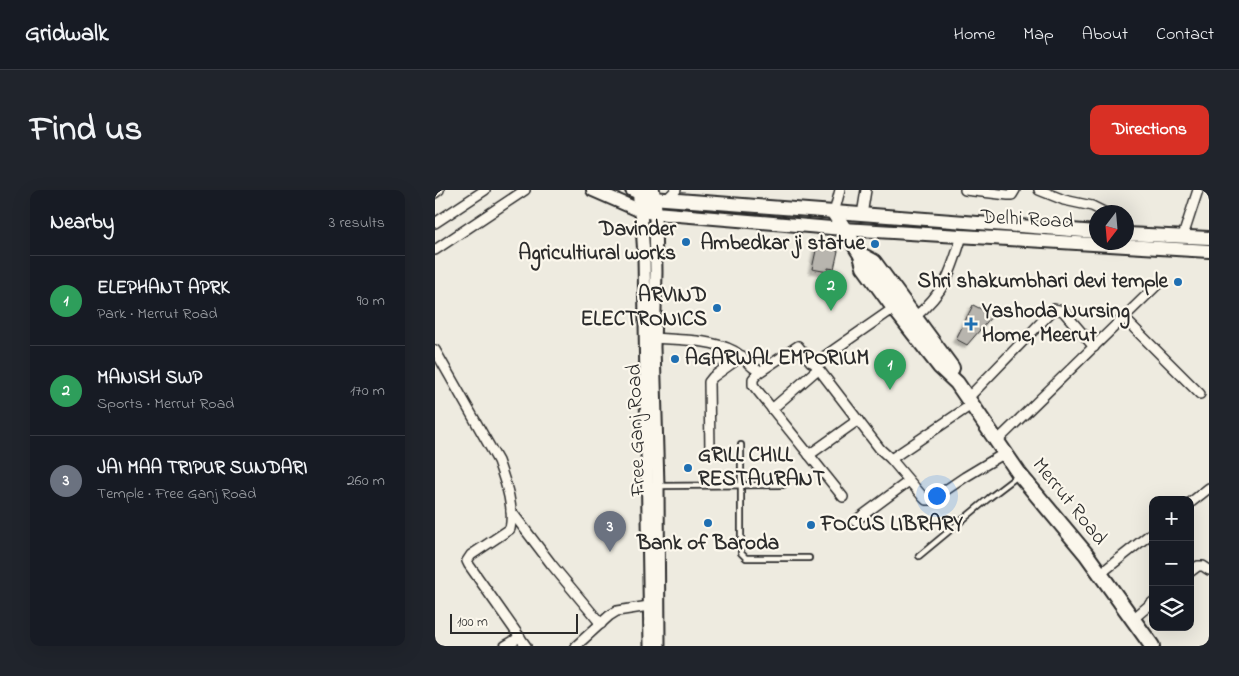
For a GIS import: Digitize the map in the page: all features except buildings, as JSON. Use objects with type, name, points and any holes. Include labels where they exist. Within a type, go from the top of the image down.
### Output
[{"type":"main road","name":"Delhi Road","points":[[593,190],[648,212],[843,229],[962,236],[1137,235],[1209,238]]},
{"type":"main road","name":"Delhi Road","points":[[643,192],[751,206],[1089,231]]},
{"type":"main road","points":[[643,192],[648,212]]},
{"type":"main road","points":[[751,206],[752,221]]},
{"type":"main road","name":"Merrut Road","points":[[834,213],[861,255],[864,267],[940,367],[957,383]]},
{"type":"main road","name":"Delhi Road","points":[[1137,235],[1209,251]]},
{"type":"main road","name":"Merrut Road","points":[[861,255],[874,262],[948,362],[957,383],[969,402],[1020,474],[1086,554],[1152,646]]},
{"type":"street","points":[[435,193],[439,190]]},
{"type":"street","points":[[435,223],[485,190]]},
{"type":"street","points":[[435,250],[525,190]]},
{"type":"street","points":[[834,213],[840,190]]},
{"type":"street","points":[[862,215],[866,190]]},
{"type":"street","points":[[965,190],[1008,195],[1012,195],[1015,190]]},
{"type":"street","points":[[1039,190],[1064,200],[1089,205]]},
{"type":"street","points":[[1183,236],[1198,190]]},
{"type":"street","points":[[648,212],[644,256],[650,646]]},
{"type":"street","name":"Free Ganj Road","points":[[648,212],[656,272],[654,338],[658,486],[659,646]]},
{"type":"street","points":[[914,318],[932,302],[946,282],[962,236]]},
{"type":"street","points":[[997,441],[1157,285]]},
{"type":"street","points":[[772,408],[816,366],[894,308]]},
{"type":"street","points":[[891,459],[969,402],[1054,309],[1063,312],[1094,347]]},
{"type":"street","points":[[1124,318],[1201,394]]},
{"type":"street","points":[[654,338],[711,343],[727,348],[742,356],[759,372]]},
{"type":"street","points":[[843,497],[753,385],[753,379],[759,372],[798,346],[816,366],[880,449],[926,500],[931,500],[965,476],[1005,453]]},
{"type":"street","points":[[435,350],[498,461],[506,485],[510,510],[511,526],[509,531],[471,555],[467,561],[526,646]]},
{"type":"street","points":[[710,452],[709,382],[742,356]]},
{"type":"street","points":[[809,455],[858,420]]},
{"type":"street","points":[[855,521],[909,481]]},
{"type":"street","points":[[1194,500],[1209,488]]},
{"type":"street","points":[[510,510],[601,624]]},
{"type":"street","points":[[1100,574],[1149,535]]},
{"type":"street","points":[[1194,569],[1198,566],[1203,566],[1209,570]]},
{"type":"street","points":[[1133,619],[1149,605]]},
{"type":"street","points":[[576,646],[617,611],[649,606]]},
{"type":"street","points":[[505,646],[520,637]]},
{"type":"lane","points":[[741,445],[741,553],[746,558],[809,558]]},
{"type":"lane","points":[[919,556],[1020,474]]},
{"type":"lane","points":[[658,486],[783,485]]},
{"type":"place","name":"Davinder Agricultiural works","points":[[686,242]]},
{"type":"place","name":"Ambedkar ji statue","points":[[875,244]]},
{"type":"place","name":"Shri shakumbhari devi temple","points":[[1178,282]]},
{"type":"place","name":"ARVIND ELECTRONICS","points":[[717,308]]},
{"type":"place","name":"MANISH SWP","points":[[831,311]]},
{"type":"place","name":"Yashoda Nursing Home, Meerut","points":[[971,324]]},
{"type":"place","name":"AGARWAL EMPORIUM","points":[[675,359]]},
{"type":"place","name":"ELEPHANT APRK","points":[[890,390]]},
{"type":"place","name":"GRILL CHILL RESTAURANT","points":[[688,468]]},
{"type":"place","name":"Bank of Baroda","points":[[708,523]]},
{"type":"place","name":"FOCUS LIBRARY","points":[[811,525]]},
{"type":"place","name":"JAI MAA TRIPUR SUNDARI","points":[[610,552]]}]
